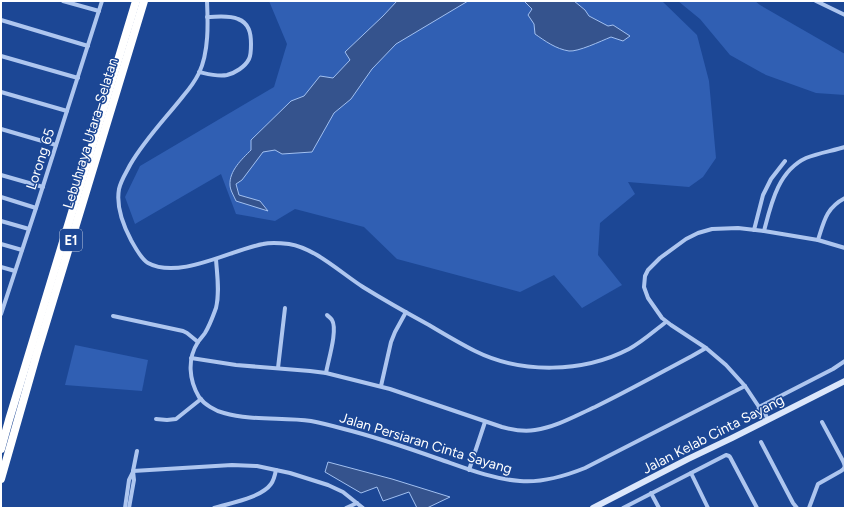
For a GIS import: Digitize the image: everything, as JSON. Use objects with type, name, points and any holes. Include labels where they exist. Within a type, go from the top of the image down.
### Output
[{"type":"highway","name":"Lebuhraya Utara–Selatan","points":[[1,449],[136,1]]},
{"type":"highway","name":"Lebuhraya Utara–Selatan","points":[[1,480],[37,354],[144,1]]},
{"type":"main road","name":"Jalan Kelab Cinta Sayang","points":[[593,508],[688,459],[845,382]]},
{"type":"street","points":[[63,1],[99,11]]},
{"type":"street","name":"Lorong 65","points":[[1,313],[102,1]]},
{"type":"street","points":[[207,1],[206,46],[204,59],[199,72],[193,83],[156,128],[133,160],[121,183],[118,201],[123,222],[139,253],[149,264],[171,269],[216,259],[263,244],[274,243],[297,246],[308,250],[363,287],[461,344],[486,357],[513,364],[553,367],[587,364],[630,348],[666,322]]},
{"type":"street","points":[[816,1],[845,15]]},
{"type":"street","points":[[199,72],[220,76],[230,74],[244,65],[249,59],[251,52],[250,31],[244,22],[237,18],[230,17],[207,17]]},
{"type":"street","points":[[1,20],[88,46]]},
{"type":"street","points":[[1,56],[78,78]]},
{"type":"street","points":[[1,92],[67,111]]},
{"type":"street","points":[[1,129],[56,145]]},
{"type":"street","points":[[764,231],[773,198],[791,169],[800,162],[812,156],[845,147]]},
{"type":"street","points":[[754,230],[763,195],[771,179],[785,160]]},
{"type":"street","points":[[1,175],[43,187]]},
{"type":"street","points":[[1,198],[36,208]]},
{"type":"street","points":[[818,240],[830,210],[836,203],[845,198]]},
{"type":"street","points":[[1,221],[29,229]]},
{"type":"street","points":[[766,421],[758,412],[759,407],[745,386],[726,365],[706,348],[666,322],[653,307],[645,292],[645,276],[652,265],[686,239],[698,233],[717,228],[764,231],[818,240],[845,248]]},
{"type":"street","points":[[1,244],[22,250]]},
{"type":"street","points":[[156,419],[176,419],[200,399],[191,376],[191,358],[198,342],[209,326],[216,306],[218,286],[216,259]]},
{"type":"street","points":[[1,267],[15,271]]},
{"type":"street","points":[[278,368],[285,308]]},
{"type":"street","points":[[381,386],[391,342],[406,312]]},
{"type":"street","points":[[113,316],[183,331],[198,342]]},
{"type":"street","points":[[326,373],[334,336],[332,319],[327,316]]},
{"type":"street","points":[[191,358],[236,365],[326,373],[381,386],[485,422],[521,431],[552,426],[572,418],[706,348]]},
{"type":"street","points":[[759,407],[833,369],[845,361]]},
{"type":"street","name":"Jalan Persiaran Cinta Sayang","points":[[200,399],[222,413],[249,417],[311,421],[335,426],[376,437],[469,470],[494,477],[520,481],[538,481],[570,474],[745,386]]},
{"type":"street","points":[[469,470],[485,422]]},
{"type":"street","points":[[808,508],[818,484],[842,471],[845,467],[822,422]]},
{"type":"street","points":[[760,442],[797,508]]},
{"type":"street","points":[[129,508],[137,451]]},
{"type":"street","points":[[623,508],[728,455],[757,508]]},
{"type":"street","points":[[134,471],[240,465],[257,466],[290,473],[328,485],[343,492],[363,508]]},
{"type":"street","points":[[214,508],[261,493],[270,485],[276,470]]},
{"type":"street","points":[[125,508],[130,480],[134,471]]},
{"type":"street","points":[[691,473],[708,508]]},
{"type":"street","points":[[651,493],[659,508]]},
{"type":"street","points":[[346,508],[358,503]]},
{"type":"shaded area","points":[[269,1],[662,1],[697,35],[709,81],[716,158],[703,177],[689,187],[628,182],[635,194],[600,223],[598,255],[622,285],[582,308],[554,275],[520,292],[397,259],[364,227],[295,209],[275,221],[236,214],[221,174],[135,224],[125,197],[140,166],[274,87],[287,44]]},
{"type":"shaded area","points":[[397,1],[468,1],[396,44],[372,69],[351,99],[334,113],[312,152],[282,154],[275,150],[263,152],[242,180],[236,184],[239,195],[260,201],[268,211],[236,201],[231,189],[230,180],[234,170],[251,150],[251,140],[291,101],[304,96],[320,76],[333,78],[350,60],[345,52]]},
{"type":"shaded area","points":[[524,1],[574,1],[585,10],[589,16],[608,26],[613,25],[630,36],[623,41],[611,37],[578,50],[569,51],[551,44],[535,34],[534,24],[528,15],[532,9]]},
{"type":"shaded area","points":[[678,1],[755,1],[845,54],[845,95],[816,93],[766,75],[730,55],[700,19]]},
{"type":"shaded area","points":[[75,345],[148,360],[142,391],[65,385]]},
{"type":"shaded area","points":[[328,462],[392,479],[450,497],[427,508],[417,508],[409,492],[383,501],[377,487],[361,493],[325,472]]}]
